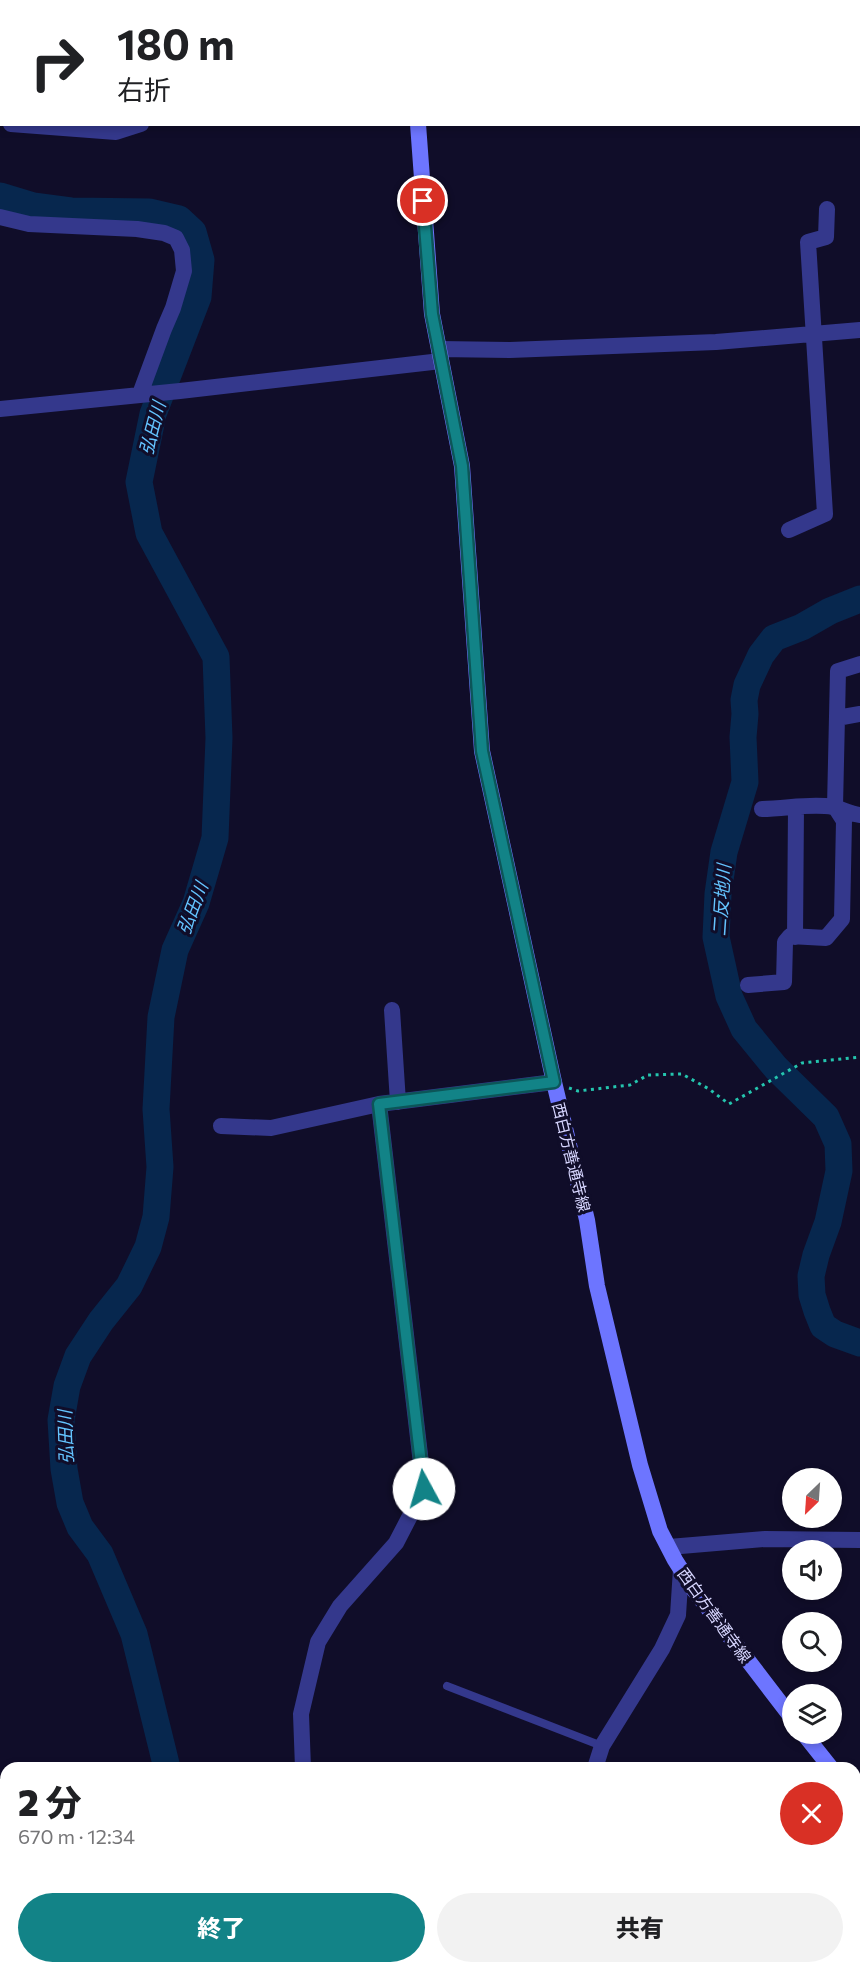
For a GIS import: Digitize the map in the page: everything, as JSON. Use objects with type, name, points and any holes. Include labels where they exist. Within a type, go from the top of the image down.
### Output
[{"type":"main road","name":"西白方善通寺線","points":[[418,126],[432,314],[462,466],[482,751],[554,1082],[587,1220],[597,1286],[640,1465],[660,1531],[694,1590],[782,1705]]},
{"type":"main road","points":[[812,1744],[826,1762]]},
{"type":"street","points":[[37,126],[116,132],[135,126]]},
{"type":"street","points":[[789,530],[825,514],[808,242],[826,237],[827,209]]},
{"type":"street","points":[[0,217],[29,224],[137,229],[164,233],[176,238],[182,250],[184,271],[142,394]]},
{"type":"street","points":[[0,409],[180,391],[440,355],[716,342],[860,330]]},
{"type":"street","points":[[748,985],[784,982],[785,942],[790,936],[826,938],[842,919],[851,882],[844,821],[835,807],[838,671],[860,664]]},
{"type":"street","points":[[837,718],[860,714]]},
{"type":"street","points":[[795,937],[796,807]]},
{"type":"street","points":[[762,809],[835,807],[851,814],[860,814]]},
{"type":"street","points":[[392,1010],[398,1102]]},
{"type":"street","points":[[221,1126],[271,1128],[379,1104],[554,1082]]},
{"type":"street","points":[[303,1762],[302,1714],[318,1642],[340,1606],[396,1543],[424,1489],[379,1104]]},
{"type":"street","points":[[669,1547],[765,1539],[860,1540]]},
{"type":"street","points":[[597,1762],[602,1746],[662,1649],[678,1615],[681,1569]]},
{"type":"lane","points":[[447,1686],[602,1746]]},
{"type":"path","points":[[554,1082],[578,1091],[630,1085],[648,1075],[682,1074],[710,1089],[729,1104],[802,1063],[860,1057]]},
{"type":"waterway","name":"弘田川","points":[[0,196],[33,206],[71,211],[149,212],[179,219],[193,232],[201,260],[198,297],[153,414],[139,482],[149,533],[216,657],[219,738],[215,838],[196,903],[175,950],[161,1017],[156,1109],[160,1167],[156,1217],[148,1247],[129,1286],[101,1321],[78,1356],[67,1386],[61,1420],[64,1469],[70,1503],[80,1527],[100,1554],[134,1634],[166,1762]]},
{"type":"waterway","name":"二反地川","points":[[860,599],[774,638],[761,655],[747,685],[744,700],[743,737],[745,782],[724,852],[718,894],[716,937],[729,996],[744,1029],[776,1068],[826,1117],[838,1144],[839,1171],[828,1222],[811,1276],[812,1295],[823,1326],[835,1334],[860,1343]]},
{"type":"route","points":[[423,201],[432,314],[462,466],[482,751],[554,1082],[379,1104],[424,1489]]}]
